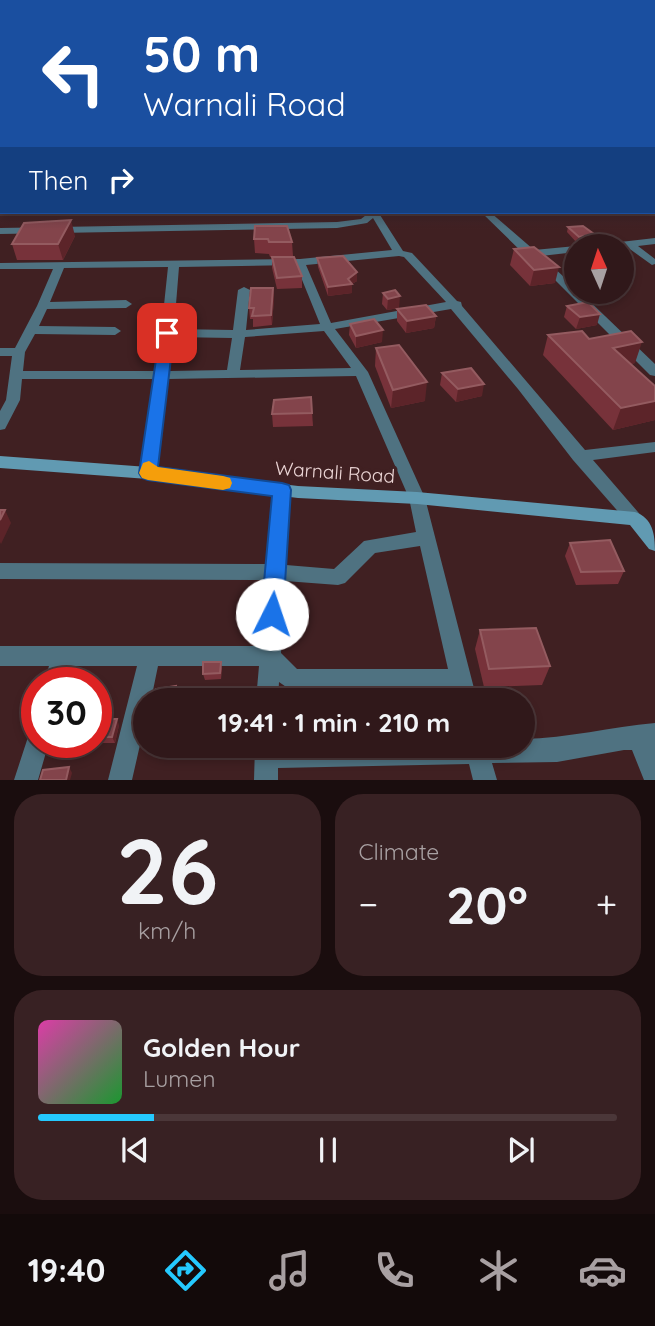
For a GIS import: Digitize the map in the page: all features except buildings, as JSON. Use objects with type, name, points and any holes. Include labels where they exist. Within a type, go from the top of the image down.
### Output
[{"type":"main road","name":"Warnali Road","points":[[0,462],[148,473],[282,490],[417,498],[635,519]]},
{"type":"main road","points":[[635,519],[655,544]]},
{"type":"street","points":[[0,231],[337,225],[364,221],[372,214]]},
{"type":"street","points":[[375,214],[399,253]]},
{"type":"street","points":[[487,214],[555,274],[655,372]]},
{"type":"street","points":[[634,244],[655,242]]},
{"type":"street","points":[[634,248],[652,262]]},
{"type":"street","points":[[530,254],[564,251]]},
{"type":"street","points":[[0,266],[300,262],[399,253],[408,255],[457,304],[579,456],[635,519]]},
{"type":"street","points":[[300,262],[327,327],[360,372],[417,498],[463,688]]},
{"type":"street","points":[[148,473],[163,376],[174,264]]},
{"type":"street","points":[[0,425],[13,400],[19,352],[43,306],[60,265]]},
{"type":"street","points":[[233,373],[244,290]]},
{"type":"street","points":[[43,306],[127,304]]},
{"type":"street","points":[[167,333],[239,334],[327,327],[457,304]]},
{"type":"street","points":[[30,330],[114,331]]},
{"type":"street","points":[[0,352],[19,352]]},
{"type":"street","points":[[17,375],[163,376],[360,372]]},
{"type":"street","points":[[579,456],[655,447]]},
{"type":"street","points":[[267,688],[282,490]]},
{"type":"street","points":[[0,571],[275,572],[338,577],[370,546],[427,538]]},
{"type":"street","points":[[0,656],[268,656],[292,680],[429,688]]},
{"type":"street","points":[[60,667],[63,656]]},
{"type":"street","points":[[120,780],[150,657]]},
{"type":"street","points":[[535,750],[557,750],[655,734]]},
{"type":"street","points":[[624,738],[639,739],[655,778]]},
{"type":"street","points":[[26,780],[32,758]]},
{"type":"street","points":[[266,761],[319,758]]},
{"type":"street","points":[[479,758],[485,780]]},
{"type":"slow traffic","points":[[149,468],[148,473],[223,483]]},
{"type":"route","points":[[167,333],[148,473],[282,490],[272,614]]}]
